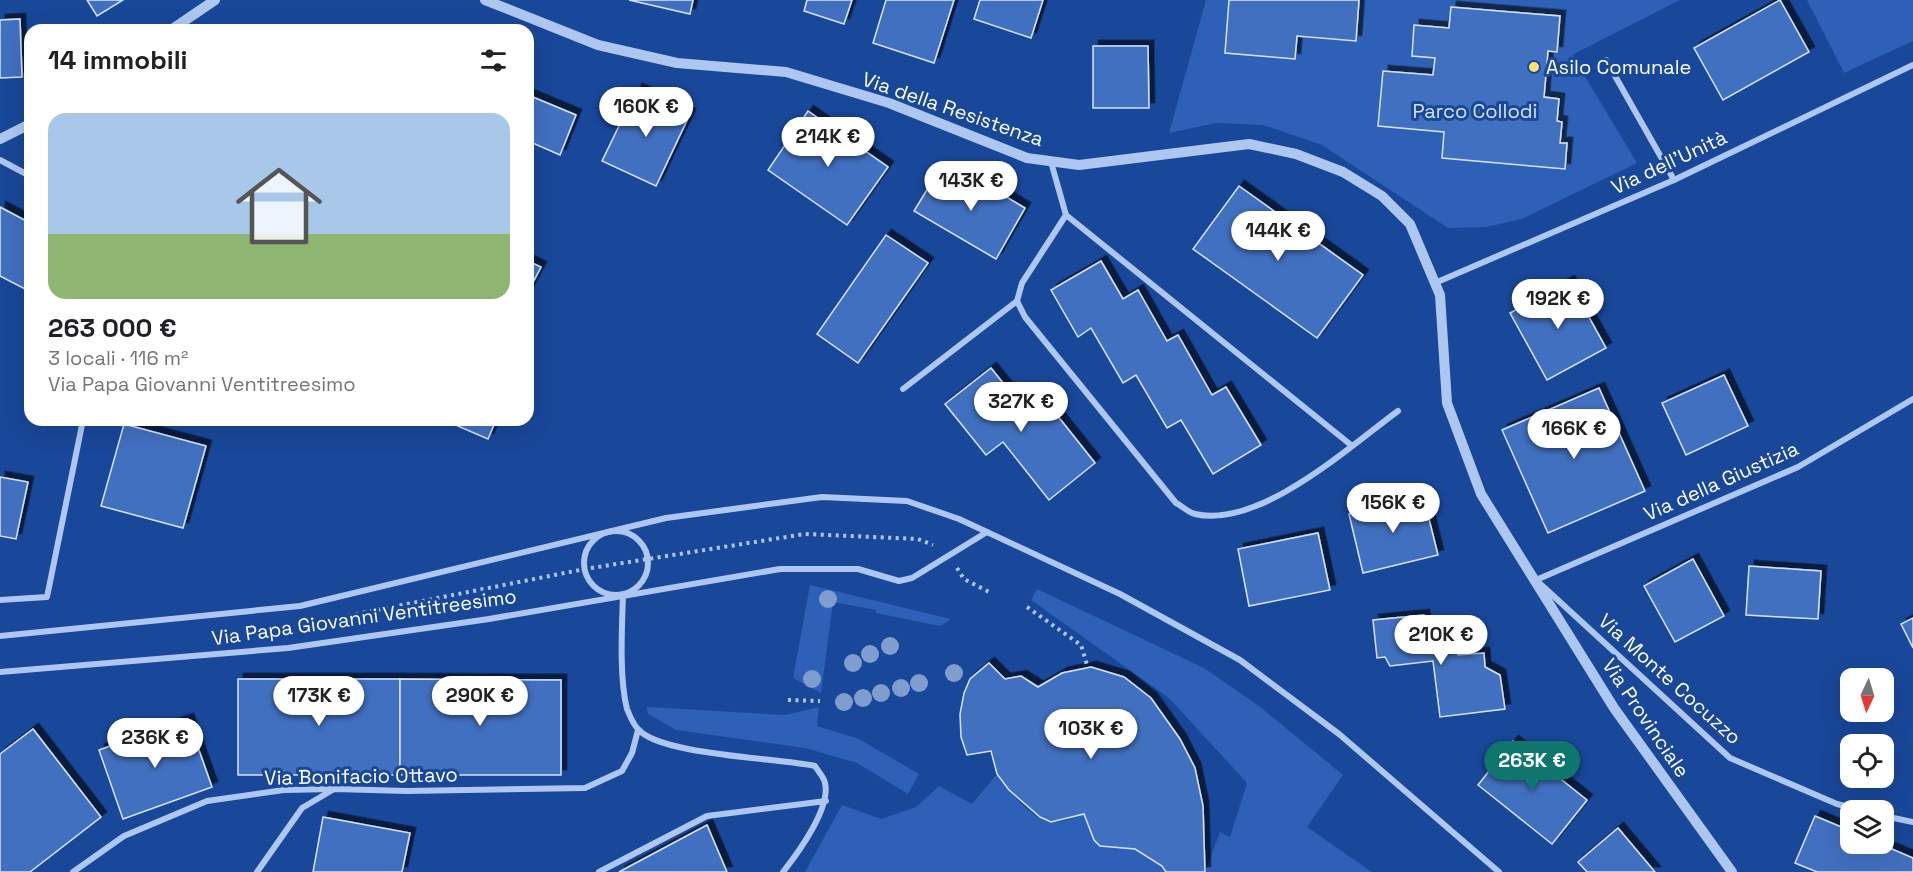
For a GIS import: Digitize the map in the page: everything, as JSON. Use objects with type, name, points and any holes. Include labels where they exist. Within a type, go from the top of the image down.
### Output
[{"type":"street","points":[[180,24],[215,0]]},
{"type":"street","name":"Via della Resistenza","points":[[484,0],[598,45],[677,63],[786,72],[889,103],[1027,158],[1079,165],[1249,144],[1296,154],[1343,172],[1382,196],[1410,224],[1440,295],[1447,403],[1481,494],[1536,580]]},
{"type":"street","points":[[1606,60],[1674,180]]},
{"type":"street","name":"Via dell'Unità","points":[[1435,283],[1674,180],[1913,65]]},
{"type":"street","points":[[0,139],[24,127]]},
{"type":"street","points":[[0,160],[24,173]]},
{"type":"street","points":[[1051,161],[1066,215],[1352,445]]},
{"type":"street","points":[[903,389],[1017,301],[1022,283],[1066,215]]},
{"type":"street","points":[[1017,301],[1025,317],[1176,502],[1194,514],[1213,516],[1249,509],[1280,496],[1398,411]]},
{"type":"street","name":"Via della Giustizia","points":[[1536,580],[1798,466],[1913,399]]},
{"type":"street","points":[[0,600],[47,597],[82,426]]},
{"type":"street","name":"Via Papa Giovanni Ventitreesimo","points":[[0,636],[300,606],[666,518],[822,497],[907,501],[959,519],[1120,594],[1240,660],[1339,734],[1499,872]]},
{"type":"street","points":[[612,531],[633,536],[641,543],[648,558]]},
{"type":"street","name":"Via Papa Giovanni Ventitreesimo","points":[[612,531],[602,534],[588,549],[585,569],[594,587],[603,592],[623,594],[641,583],[646,574],[648,558]]},
{"type":"street","name":"Via Papa Giovanni Ventitreesimo","points":[[0,672],[288,648],[489,619],[623,594],[780,569],[858,569],[899,581],[912,578],[987,532]]},
{"type":"street","name":"Via Monte Cocuzzo","points":[[1536,580],[1730,758],[1840,805]]},
{"type":"street","name":"Via Provinciale","points":[[1536,580],[1614,708],[1732,872]]},
{"type":"street","points":[[623,594],[622,634],[627,709],[638,730],[666,744],[696,751],[786,760],[815,766],[825,782],[825,801],[797,855],[783,872]]},
{"type":"street","name":"Via Bonifacio Ottavo","points":[[73,872],[124,836],[207,801],[284,790],[407,791],[585,788],[622,771],[632,753],[638,730]]},
{"type":"street","points":[[257,872],[302,808],[335,789]]},
{"type":"street","points":[[599,872],[706,816],[825,801]]},
{"type":"street","points":[[1894,818],[1913,822]]},
{"type":"path","points":[[324,621],[585,569],[805,534],[918,539]]},
{"type":"path","points":[[1027,607],[1081,645],[1088,668]]},
{"type":"path","points":[[788,700],[820,701]]},
{"type":"green space","name":"Parco Collodi","points":[[1206,0],[1680,0],[1572,55],[1637,163],[1522,219],[1486,227],[1448,228],[1322,145],[1263,125],[1216,123],[1169,133]]},
{"type":"green space","points":[[1807,0],[1913,0],[1913,41],[1844,73]]},
{"type":"green space","points":[[810,585],[951,619],[940,626],[833,602],[821,693],[793,678]]},
{"type":"green space","points":[[1037,589],[1204,668],[1259,706],[1343,775],[1307,827],[1372,872],[1205,872],[1220,832],[1230,837],[1247,783],[1169,698],[1031,600]]},
{"type":"green space","points":[[647,707],[785,715],[819,707],[817,726],[859,739],[919,774],[908,794],[857,763],[805,748],[676,730],[648,714]]},
{"type":"green space","points":[[997,774],[1007,788],[1035,815],[1055,822],[1084,814],[1094,840],[1100,846],[1135,849],[1162,866],[1166,872],[805,872],[842,805],[881,819],[916,807],[939,786],[972,804]]},
{"type":"building","points":[[87,0],[123,0],[97,16]]},
{"type":"building","points":[[629,0],[693,0],[690,14]]},
{"type":"building","points":[[807,0],[852,0],[844,24],[804,11]]},
{"type":"building","points":[[886,0],[954,0],[934,63],[873,43]]},
{"type":"building","points":[[980,0],[1043,0],[1031,38],[974,19]]},
{"type":"building","points":[[1229,0],[1359,0],[1356,41],[1297,36],[1295,59],[1225,53]]},
{"type":"building","points":[[1780,0],[1809,52],[1723,100],[1694,48]]},
{"type":"building","points":[[1451,7],[1560,16],[1557,52],[1548,51],[1544,97],[1559,99],[1557,121],[1562,122],[1560,143],[1567,143],[1565,169],[1442,158],[1444,132],[1378,126],[1383,71],[1433,75],[1435,58],[1412,56],[1414,25],[1449,28]]},
{"type":"building","points":[[20,19],[22,77],[0,78],[0,20]]},
{"type":"building","points":[[1093,46],[1148,46],[1149,108],[1093,108]]},
{"type":"building","points":[[637,89],[690,114],[656,186],[602,161]]},
{"type":"building","points":[[534,98],[576,115],[560,155],[534,144]]},
{"type":"building","points":[[808,111],[888,167],[847,225],[768,170]]},
{"type":"building","points":[[964,172],[1025,208],[996,259],[914,211],[936,175],[956,187]]},
{"type":"building","points":[[1239,186],[1363,275],[1317,338],[1193,249]]},
{"type":"building","points":[[0,207],[24,220],[24,288],[0,276]]},
{"type":"building","points":[[886,235],[928,263],[858,363],[817,334]]},
{"type":"building","points":[[1101,261],[1123,299],[1138,290],[1167,341],[1178,335],[1212,395],[1226,387],[1261,445],[1213,474],[1181,420],[1167,428],[1136,375],[1123,383],[1091,328],[1078,337],[1051,290]]},
{"type":"building","points":[[534,264],[541,267],[534,280]]},
{"type":"building","points":[[1569,281],[1606,348],[1547,380],[1510,313]]},
{"type":"building","points":[[991,368],[1032,419],[1049,405],[1095,463],[1049,500],[1003,442],[986,455],[945,404]]},
{"type":"building","points":[[1724,375],[1748,426],[1686,455],[1662,403]]},
{"type":"building","points":[[1599,388],[1645,491],[1548,533],[1502,430]]},
{"type":"building","points":[[123,426],[131,426],[206,446],[183,528],[101,506]]},
{"type":"building","points":[[458,426],[493,426],[488,439]]},
{"type":"building","points":[[0,477],[28,482],[16,539],[0,536]]},
{"type":"building","points":[[1423,495],[1438,555],[1363,573],[1349,514]]},
{"type":"building","points":[[1318,533],[1330,590],[1249,606],[1238,549]]},
{"type":"building","points":[[1693,559],[1724,616],[1675,642],[1644,586]]},
{"type":"building","points":[[1749,566],[1821,571],[1818,619],[1746,615]]},
{"type":"building","points":[[1424,615],[1427,640],[1456,638],[1458,655],[1484,653],[1485,667],[1500,675],[1505,709],[1440,717],[1433,661],[1390,666],[1385,657],[1377,658],[1373,620]]},
{"type":"building","points":[[1913,618],[1913,648],[1901,624]]},
{"type":"building","points":[[989,663],[1005,679],[1021,676],[1038,687],[1062,673],[1091,667],[1124,677],[1151,698],[1180,739],[1195,768],[1203,806],[1205,872],[1166,872],[1162,866],[1135,849],[1100,846],[1094,840],[1084,814],[1051,822],[1040,817],[1009,790],[997,774],[991,751],[967,755],[961,737],[960,714],[964,693],[970,679]]},
{"type":"building","points":[[238,679],[400,679],[400,775],[238,775]]},
{"type":"building","points":[[400,679],[561,680],[561,775],[400,775]]},
{"type":"building","points":[[188,719],[212,787],[123,819],[99,750]]},
{"type":"building","points":[[33,729],[101,817],[30,872],[0,872],[0,754]]},
{"type":"building","points":[[1513,741],[1587,800],[1552,844],[1478,785]]},
{"type":"building","points":[[1815,816],[1840,826],[1840,854],[1894,854],[1894,850],[1913,858],[1913,872],[1817,872],[1795,863]]},
{"type":"building","points":[[323,817],[410,833],[402,872],[313,872]]},
{"type":"building","points":[[707,825],[727,872],[619,872]]},
{"type":"building","points":[[1618,828],[1655,872],[1587,872],[1578,862]]},
{"type":"place","name":"Asilo Comunale","points":[[1534,67]]}]
